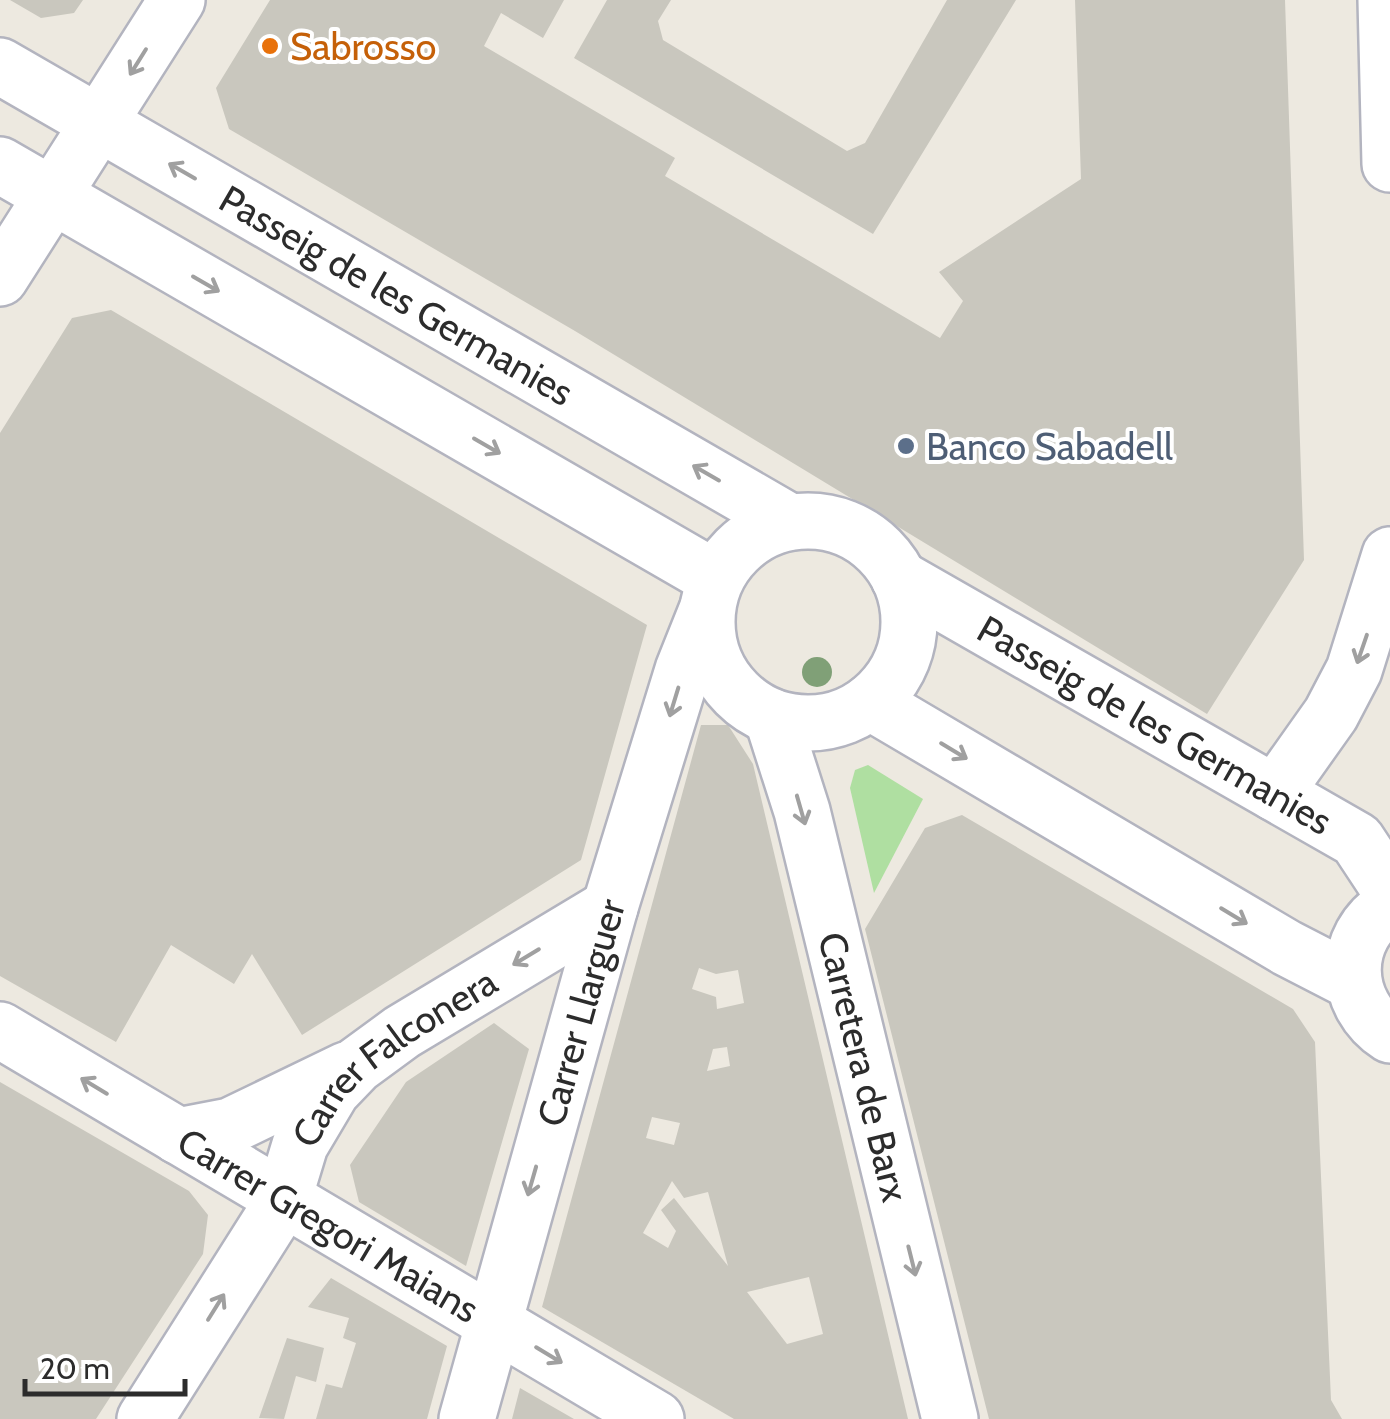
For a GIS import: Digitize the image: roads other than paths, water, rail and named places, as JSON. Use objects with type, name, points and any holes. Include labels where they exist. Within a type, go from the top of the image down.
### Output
[{"type":"street","points":[[0,278],[177,0]]},
{"type":"street","points":[[1386,0],[1390,164]]},
{"type":"street","name":"Passeig de les Germanies","points":[[0,66],[790,522]]},
{"type":"street","points":[[0,165],[711,594]]},
{"type":"street","points":[[790,522],[824,522],[854,532],[880,552],[899,578],[909,628],[904,654],[891,680],[870,702],[839,718],[806,723],[772,717],[742,699],[720,675],[708,644],[711,594],[733,554],[759,532],[790,522]]},
{"type":"street","points":[[1274,794],[1331,714],[1354,670],[1390,555]]},
{"type":"street","name":"Passeig de les Germanies","points":[[899,578],[1357,840],[1390,890]]},
{"type":"street","name":"Carrer Llarguer","points":[[467,1419],[610,907],[683,670],[711,594]]},
{"type":"street","points":[[870,702],[1287,948],[1352,982]]},
{"type":"street","name":"Carretera de Barx","points":[[772,717],[802,811],[950,1419]]},
{"type":"street","points":[[1390,906],[1360,936],[1352,982],[1367,1016],[1390,1035]]},
{"type":"street","name":"Carrer Falconera","points":[[145,1419],[283,1201],[315,1115],[357,1064],[402,1032],[610,907]]},
{"type":"street","name":"Carrer Gregori Maians","points":[[0,1030],[656,1419]]},
{"type":"street","points":[[178,1136],[230,1126],[357,1064]]},
{"type":"place","name":"Sabrosso","points":[[270,46]]},
{"type":"place","name":"Banco Sabadell","points":[[906,446]]}]
